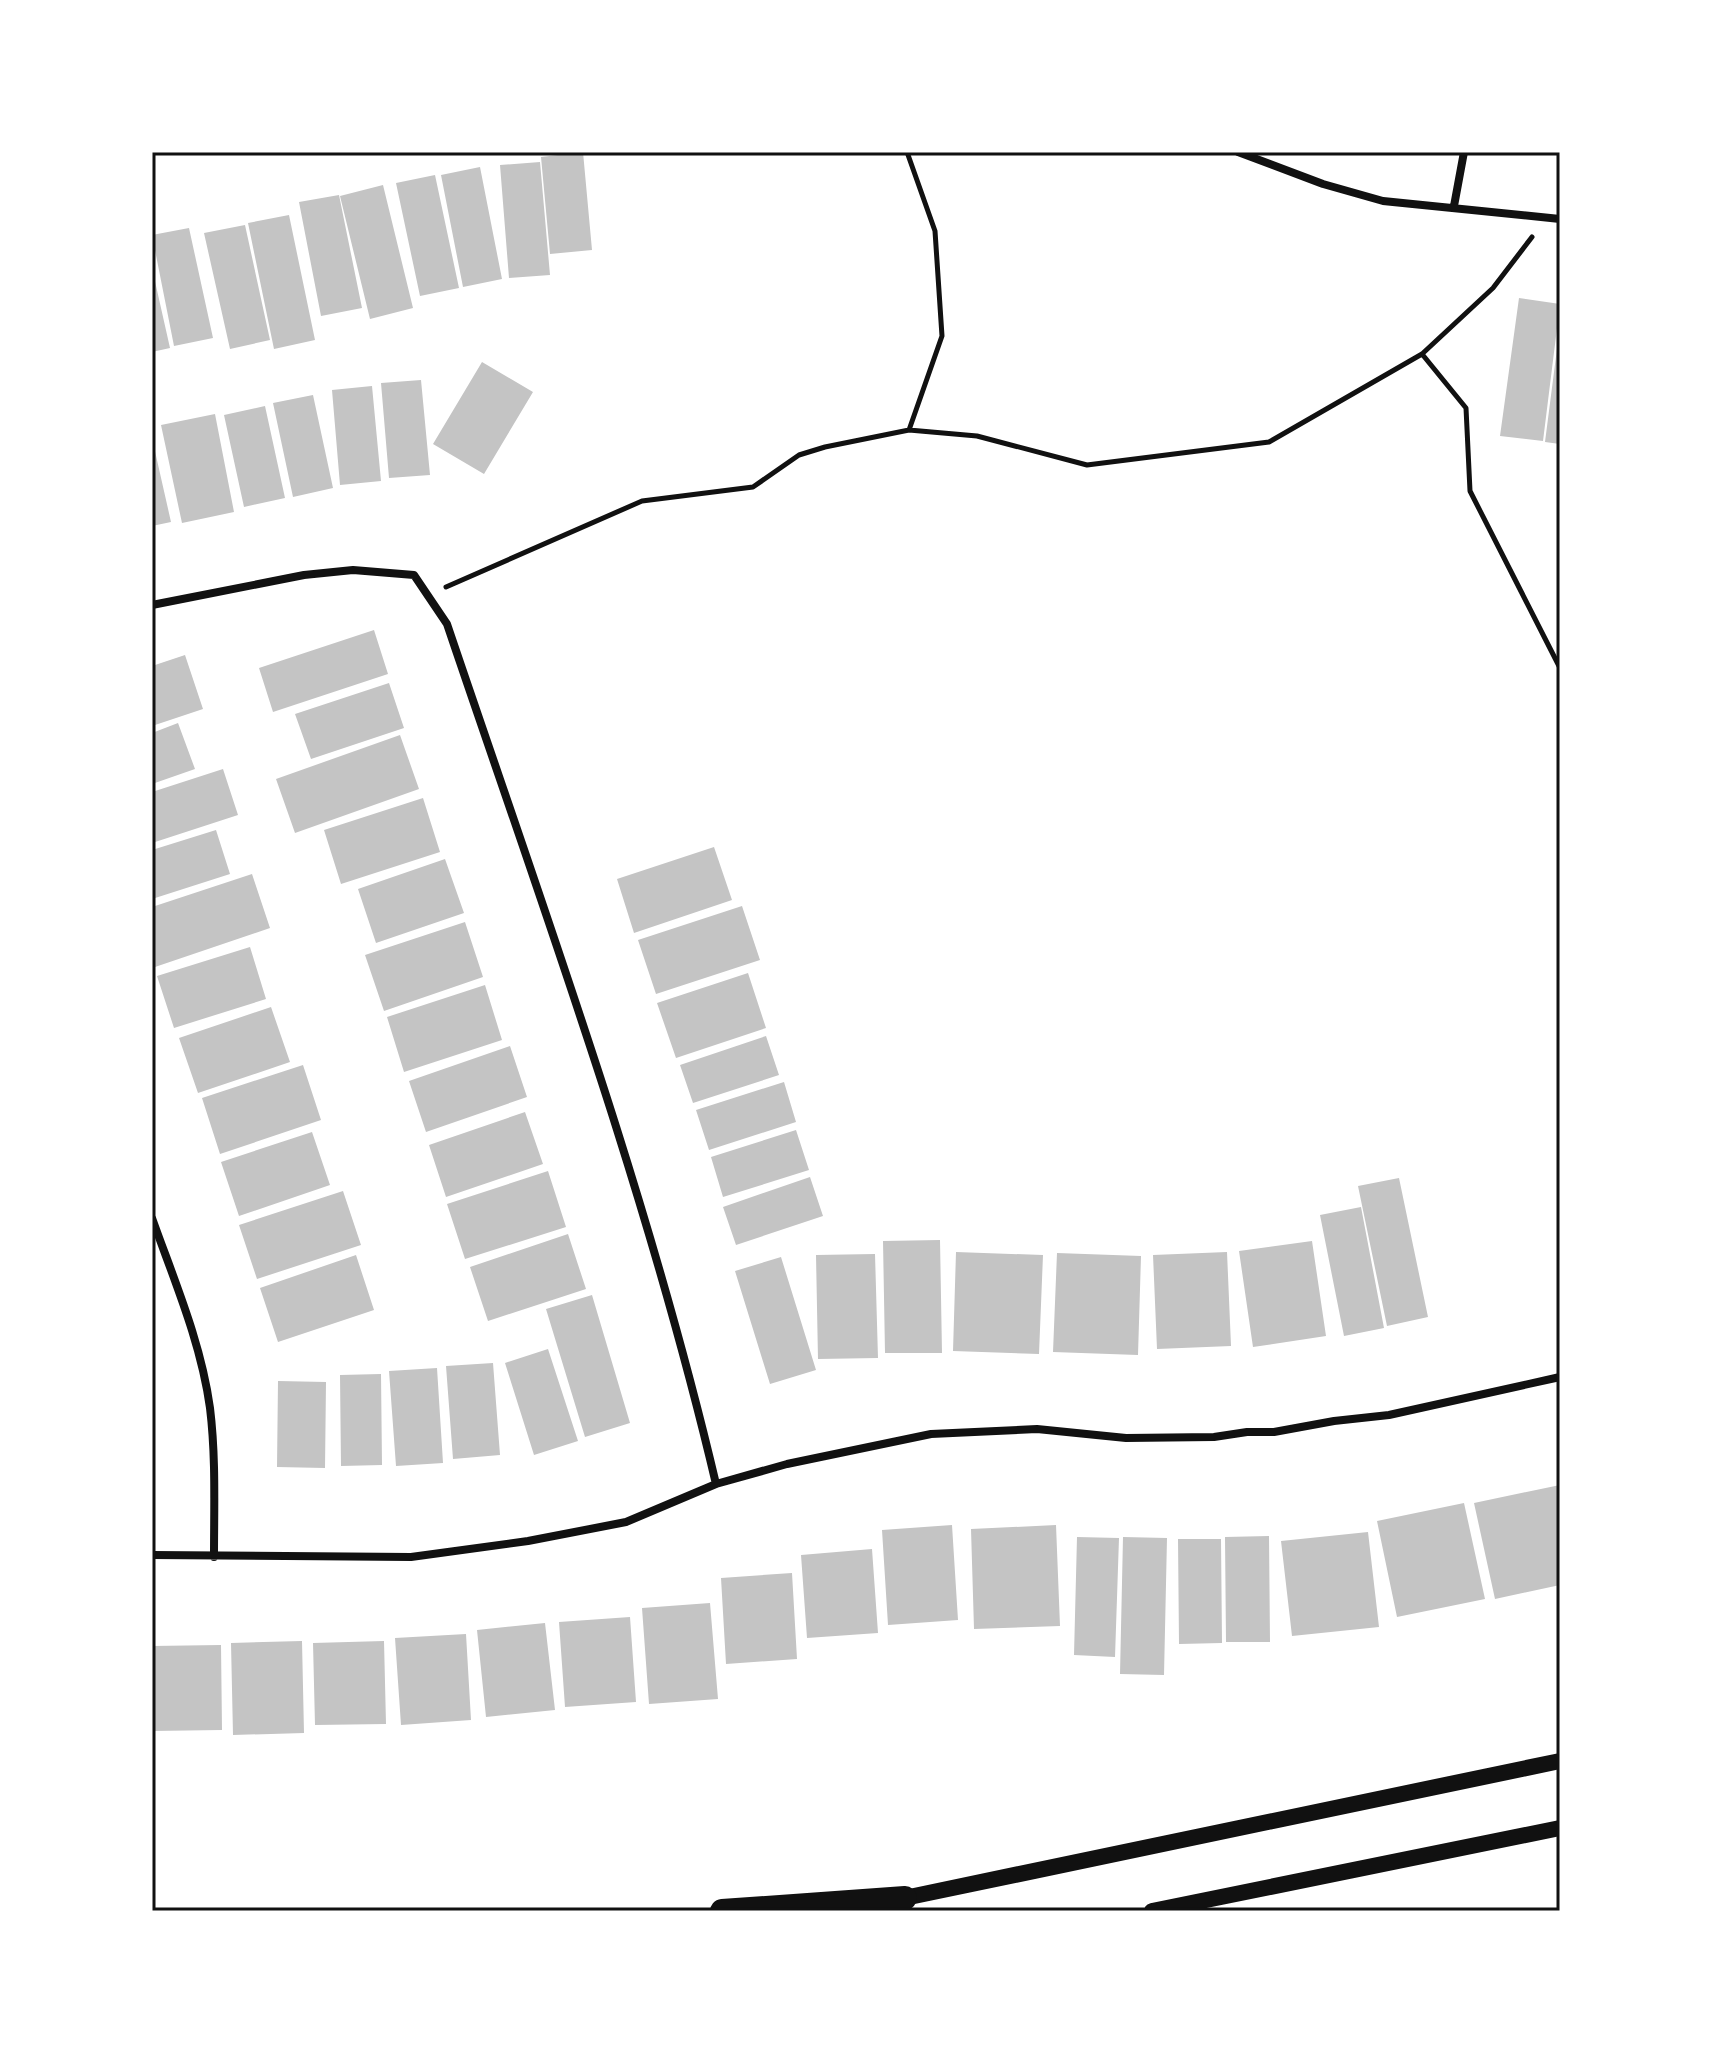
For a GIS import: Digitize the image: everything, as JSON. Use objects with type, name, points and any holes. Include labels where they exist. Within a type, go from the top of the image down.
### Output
[{"type":"highway","points":[[722,1911],[905,1898]]},
{"type":"main road","points":[[838,1911],[1560,1761]]},
{"type":"main road","points":[[1152,1911],[1560,1828]]},
{"type":"street","points":[[1238,152],[1323,184],[1383,201],[1560,219]]},
{"type":"street","points":[[1454,206],[1464,152]]},
{"type":"street","points":[[152,605],[304,575],[353,570],[414,575],[447,624],[615,1122],[700,1417],[716,1484]]},
{"type":"street","points":[[152,1218],[193,1334],[209,1405],[214,1455],[214,1557]]},
{"type":"street","points":[[152,1555],[411,1557],[528,1541],[626,1522],[716,1484],[787,1464],[931,1434],[1037,1429],[1126,1438],[1214,1437],[1274,1432],[1389,1415],[1560,1377]]},
{"type":"path","points":[[907,152],[935,231],[942,336],[909,430]]},
{"type":"path","points":[[427,595],[642,501],[753,487],[799,455],[909,430],[977,436],[1087,465],[1269,442],[1422,354],[1493,288],[1547,217]]},
{"type":"path","points":[[1422,354],[1466,408],[1470,491],[1560,668]]},
{"type":"building","points":[[583,152],[592,250],[550,254],[541,157]]},
{"type":"building","points":[[540,162],[550,275],[509,278],[500,165]]},
{"type":"building","points":[[480,167],[502,279],[463,287],[441,175]]},
{"type":"building","points":[[435,175],[459,288],[420,296],[396,183]]},
{"type":"building","points":[[383,185],[413,308],[370,319],[340,196]]},
{"type":"building","points":[[339,195],[362,308],[321,316],[299,202]]},
{"type":"building","points":[[289,215],[315,340],[274,349],[248,223]]},
{"type":"building","points":[[245,225],[270,340],[230,349],[204,233]]},
{"type":"building","points":[[189,228],[213,338],[174,346],[152,235]]},
{"type":"building","points":[[152,268],[170,348],[152,352]]},
{"type":"building","points":[[1519,298],[1560,304],[1543,441],[1500,436]]},
{"type":"building","points":[[1560,341],[1560,444],[1545,442]]},
{"type":"building","points":[[482,362],[533,392],[484,474],[433,444]]},
{"type":"building","points":[[421,380],[430,475],[389,478],[381,383]]},
{"type":"building","points":[[372,386],[381,481],[340,485],[332,390]]},
{"type":"building","points":[[313,395],[333,488],[293,497],[273,403]]},
{"type":"building","points":[[265,406],[285,498],[244,507],[224,415]]},
{"type":"building","points":[[215,414],[234,512],[182,523],[161,425]]},
{"type":"building","points":[[152,438],[171,522],[152,526]]},
{"type":"building","points":[[374,630],[388,674],[273,712],[259,668]]},
{"type":"building","points":[[185,655],[203,709],[152,726],[152,666]]},
{"type":"building","points":[[389,683],[404,728],[311,759],[295,714]]},
{"type":"building","points":[[178,723],[195,769],[152,784],[152,733]]},
{"type":"building","points":[[400,735],[419,789],[295,833],[276,779]]},
{"type":"building","points":[[223,769],[238,815],[152,843],[152,792]]},
{"type":"building","points":[[423,798],[440,852],[341,884],[324,830]]},
{"type":"building","points":[[216,830],[230,874],[152,899],[152,850]]},
{"type":"building","points":[[714,847],[732,900],[634,933],[617,879]]},
{"type":"building","points":[[445,859],[464,913],[376,943],[358,889]]},
{"type":"building","points":[[252,874],[270,928],[155,967],[152,956],[152,907]]},
{"type":"building","points":[[742,906],[760,960],[656,994],[638,940]]},
{"type":"building","points":[[465,922],[483,977],[384,1011],[365,955]]},
{"type":"building","points":[[250,947],[266,999],[174,1028],[157,976]]},
{"type":"building","points":[[748,973],[766,1028],[676,1058],[657,1003]]},
{"type":"building","points":[[485,985],[502,1040],[404,1072],[387,1017]]},
{"type":"building","points":[[271,1007],[290,1062],[198,1093],[179,1038]]},
{"type":"building","points":[[766,1036],[779,1075],[693,1103],[680,1065]]},
{"type":"building","points":[[510,1046],[527,1097],[426,1132],[409,1081]]},
{"type":"building","points":[[303,1065],[321,1120],[220,1154],[202,1098]]},
{"type":"building","points":[[784,1082],[796,1122],[709,1150],[696,1110]]},
{"type":"building","points":[[525,1112],[543,1164],[446,1197],[429,1145]]},
{"type":"building","points":[[796,1130],[809,1170],[723,1197],[711,1157]]},
{"type":"building","points":[[312,1132],[330,1185],[239,1216],[221,1162]]},
{"type":"building","points":[[548,1171],[566,1227],[465,1259],[447,1204]]},
{"type":"building","points":[[810,1177],[823,1216],[736,1245],[723,1207]]},
{"type":"building","points":[[1399,1178],[1428,1317],[1387,1326],[1358,1186]]},
{"type":"building","points":[[343,1191],[361,1245],[257,1279],[239,1225]]},
{"type":"building","points":[[1361,1207],[1384,1328],[1344,1336],[1320,1215]]},
{"type":"building","points":[[568,1234],[586,1289],[488,1321],[470,1267]]},
{"type":"building","points":[[940,1240],[942,1353],[885,1353],[883,1241]]},
{"type":"building","points":[[1312,1241],[1326,1336],[1253,1347],[1239,1251]]},
{"type":"building","points":[[956,1252],[1043,1255],[1039,1354],[953,1351]]},
{"type":"building","points":[[1227,1252],[1231,1346],[1157,1349],[1153,1255]]},
{"type":"building","points":[[1057,1253],[1141,1256],[1138,1355],[1053,1352]]},
{"type":"building","points":[[875,1254],[878,1358],[818,1359],[816,1255]]},
{"type":"building","points":[[356,1255],[374,1310],[278,1342],[260,1288]]},
{"type":"building","points":[[781,1257],[816,1370],[770,1384],[735,1271]]},
{"type":"building","points":[[592,1295],[630,1423],[585,1437],[546,1309]]},
{"type":"building","points":[[548,1349],[578,1441],[534,1455],[505,1363]]},
{"type":"building","points":[[493,1363],[500,1455],[453,1459],[446,1366]]},
{"type":"building","points":[[437,1368],[443,1463],[396,1466],[389,1371]]},
{"type":"building","points":[[381,1374],[382,1465],[341,1466],[340,1375]]},
{"type":"building","points":[[278,1381],[326,1382],[325,1468],[277,1467]]},
{"type":"building","points":[[1560,1485],[1560,1585],[1495,1599],[1474,1503]]},
{"type":"building","points":[[1464,1503],[1485,1599],[1397,1617],[1377,1521]]},
{"type":"building","points":[[952,1525],[958,1620],[888,1625],[882,1530]]},
{"type":"building","points":[[1056,1525],[1060,1626],[974,1629],[971,1529]]},
{"type":"building","points":[[1368,1532],[1379,1627],[1292,1636],[1281,1541]]},
{"type":"building","points":[[1269,1536],[1270,1642],[1226,1642],[1225,1537]]},
{"type":"building","points":[[1077,1537],[1119,1538],[1115,1657],[1074,1655]]},
{"type":"building","points":[[1123,1537],[1167,1538],[1164,1675],[1120,1674]]},
{"type":"building","points":[[1178,1539],[1221,1539],[1222,1643],[1179,1644]]},
{"type":"building","points":[[872,1549],[878,1633],[807,1638],[801,1555]]},
{"type":"building","points":[[792,1573],[797,1659],[726,1664],[721,1578]]},
{"type":"building","points":[[710,1603],[718,1699],[649,1704],[642,1608]]},
{"type":"building","points":[[630,1617],[636,1702],[565,1707],[559,1622]]},
{"type":"building","points":[[545,1623],[555,1710],[486,1717],[477,1630]]},
{"type":"building","points":[[466,1634],[471,1720],[401,1725],[395,1638]]},
{"type":"building","points":[[302,1641],[304,1733],[233,1735],[231,1643]]},
{"type":"building","points":[[384,1641],[386,1724],[315,1725],[313,1643]]},
{"type":"building","points":[[221,1645],[222,1730],[152,1731],[152,1646]]}]
